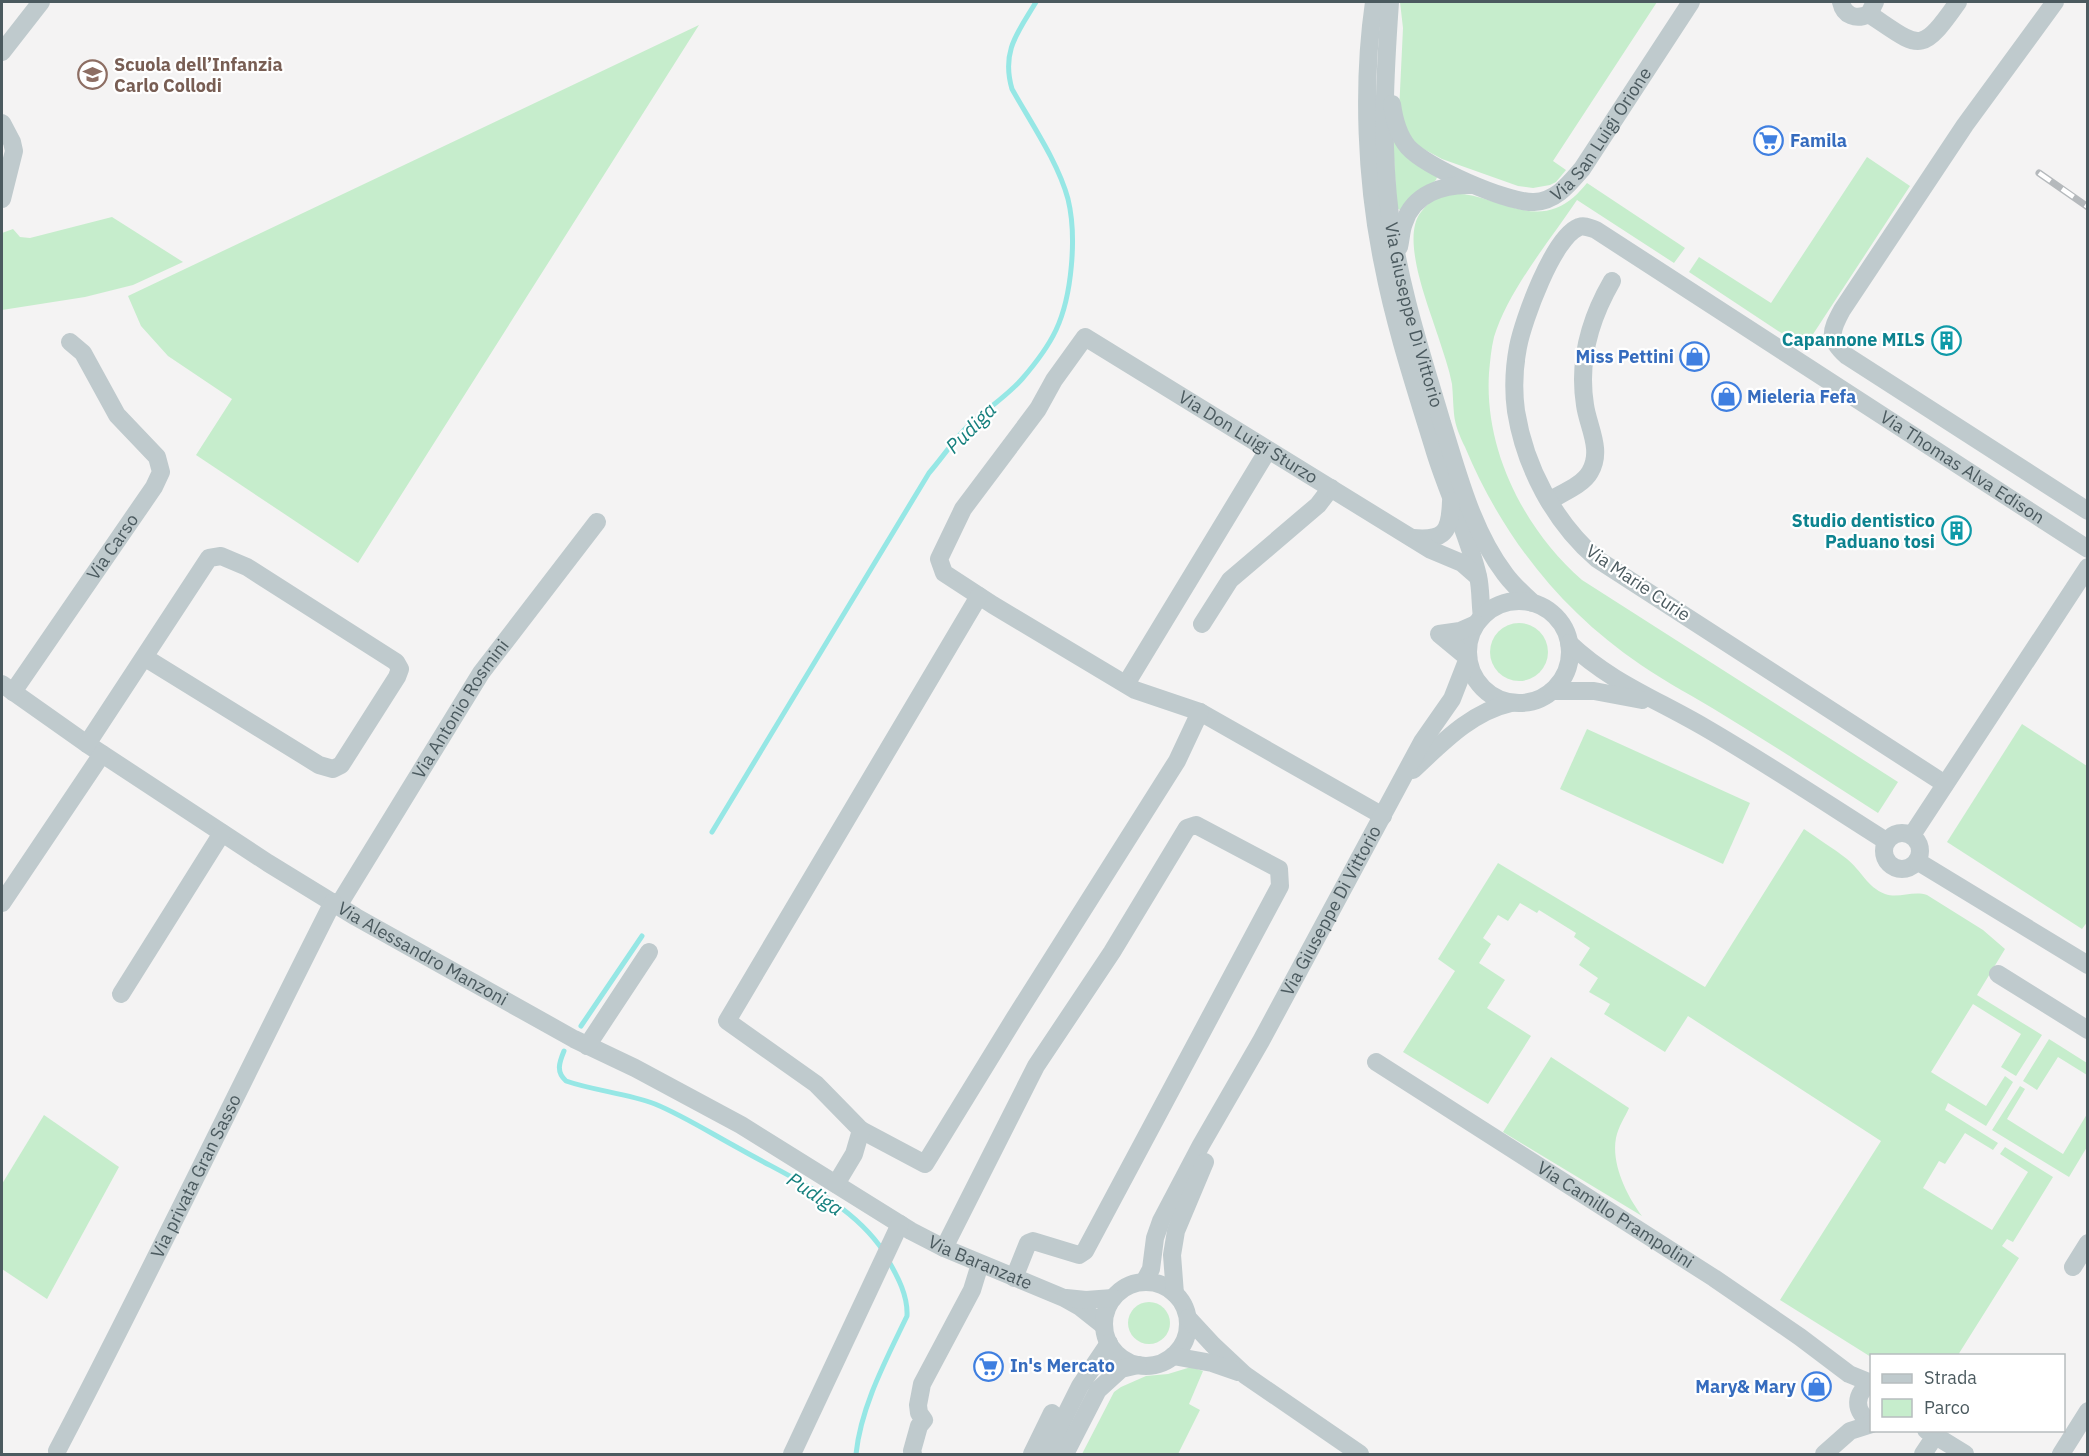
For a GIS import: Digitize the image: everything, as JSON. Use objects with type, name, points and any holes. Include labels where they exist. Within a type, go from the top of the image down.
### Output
[{"type":"street","points":[[2,52],[41,2]]},
{"type":"street","name":"Via San Luigi Orione","points":[[1384,3],[1395,27],[1392,102],[1397,129],[1405,143],[1422,158],[1476,185],[1515,199],[1534,202],[1551,198],[1566,187],[1582,169],[1690,2]]},
{"type":"street","points":[[1841,2],[1845,12],[1850,16],[1860,18],[1872,8],[1909,41],[1919,42],[1929,38],[1938,29],[1958,2]]},
{"type":"street","points":[[2055,2],[1965,125],[1842,310],[1832,335],[1836,346],[1847,356],[2088,511]]},
{"type":"street","name":"Via Giuseppe Di Vittorio","points":[[1384,3],[1384,137],[1390,216],[1397,260],[1418,344],[1473,514],[1500,567],[1533,603]]},
{"type":"street","name":"Via Giuseppe Di Vittorio","points":[[1384,3],[1370,46],[1369,134],[1375,219],[1383,264],[1404,349],[1436,455],[1478,577],[1479,621]]},
{"type":"street","points":[[2,123],[14,151],[2,199]]},
{"type":"street","name":"Via San Luigi Orione","points":[[1397,260],[1404,224],[1419,200],[1443,187],[1476,185]]},
{"type":"street","name":"Via Marie Curie","points":[[1596,230],[1587,226],[1578,228],[1569,235],[1555,254],[1533,298],[1518,345],[1514,389],[1516,411],[1528,460],[1563,524],[1582,546],[1598,559],[1945,784]]},
{"type":"street","name":"Via Thomas Alva Edison","points":[[1596,230],[2088,549]]},
{"type":"street","points":[[1549,501],[1586,477],[1594,463],[1595,446],[1584,405],[1583,369],[1587,339],[1599,303],[1612,281]]},
{"type":"street","name":"Via Don Luigi Sturzo","points":[[979,596],[944,573],[939,559],[963,509],[1038,409],[1054,380],[1085,337],[1431,550],[1462,563],[1478,577]]},
{"type":"street","name":"Via Carso","points":[[7,688],[159,479],[161,468],[157,457],[117,415],[83,353],[70,342]]},
{"type":"street","points":[[1126,684],[1268,450]]},
{"type":"street","points":[[1202,624],[1230,580],[1318,505],[1330,488]]},
{"type":"street","points":[[1412,538],[1433,539],[1442,534],[1449,521],[1451,497]]},
{"type":"street","name":"Via Antonio Rosmini","points":[[336,904],[481,672],[597,522]]},
{"type":"street","points":[[2,903],[94,749],[144,657],[209,558],[221,556],[247,567],[396,662],[400,669],[341,765],[333,769],[319,765],[144,657]]},
{"type":"street","points":[[1912,835],[2088,567]]},
{"type":"street","points":[[1200,712],[1177,760],[925,1164],[861,1130],[816,1084],[727,1021],[979,596],[1135,690],[1200,712],[1383,816]]},
{"type":"street","points":[[1468,658],[1434,633],[1460,631],[1479,621],[1500,604],[1522,601],[1533,603],[1552,614],[1560,622],[1569,643],[1568,664],[1559,684],[1552,691],[1533,701],[1511,703],[1490,695],[1482,688],[1470,669],[1468,658],[1469,642],[1479,621]]},
{"type":"street","points":[[1569,643],[1599,668],[1661,705],[1703,726],[1886,841]]},
{"type":"street","name":"Via Giuseppe Di Vittorio","points":[[1144,1282],[1151,1269],[1155,1238],[1161,1221],[1422,742],[1452,699],[1468,658]]},
{"type":"street","name":"Via Alessandro Manzoni","points":[[7,688],[94,749],[336,904],[457,975],[587,1046],[635,1068],[741,1125],[858,1198]]},
{"type":"street","points":[[1552,691],[1594,691],[1661,705]]},
{"type":"street","name":"Via Giuseppe Di Vittorio","points":[[1403,779],[1432,752],[1486,710],[1511,703]]},
{"type":"street","points":[[944,1248],[950,1232],[1036,1066],[1112,952],[1187,828],[1196,825],[1279,869],[1280,886],[1085,1251],[1079,1255],[1034,1241],[1028,1243],[1014,1278]]},
{"type":"street","points":[[122,994],[222,832]]},
{"type":"street","points":[[1895,834],[1912,835],[1920,849],[1917,861],[1914,865],[1903,869],[1892,866],[1885,857],[1886,841],[1895,834]]},
{"type":"street","points":[[1917,861],[2085,956]]},
{"type":"street","name":"Via privata Gran Sasso","points":[[57,1451],[121,1328],[248,1070],[336,904]]},
{"type":"street","points":[[587,1046],[649,952]]},
{"type":"street","points":[[1998,974],[2088,1030]]},
{"type":"street","name":"Via Giuseppe Di Vittorio","points":[[1175,1294],[1172,1255],[1176,1231],[1192,1190],[1261,1041]]},
{"type":"street","name":"Via Camillo Prampolini","points":[[1376,1062],[1751,1303],[1868,1386]]},
{"type":"street","points":[[836,1184],[854,1154],[861,1130]]},
{"type":"street","name":"Via Baranzate","points":[[858,1198],[944,1248],[1064,1298],[1080,1307],[1106,1334]]},
{"type":"street","points":[[792,1455],[900,1224]]},
{"type":"street","points":[[2073,1267],[2088,1243]]},
{"type":"street","points":[[913,1455],[919,1426],[924,1420],[919,1413],[918,1405],[922,1384],[972,1290],[981,1264]]},
{"type":"street","points":[[1138,1365],[1126,1361],[1116,1353],[1106,1334],[1105,1316],[1113,1298],[1132,1284],[1144,1282],[1166,1287],[1175,1294],[1181,1301],[1188,1318],[1245,1375],[1360,1455]]},
{"type":"street","name":"Via Baranzate","points":[[1064,1298],[1086,1300],[1113,1298]]},
{"type":"street","points":[[1065,1455],[1098,1390],[1121,1369],[1156,1364],[1173,1356],[1182,1346],[1187,1332],[1188,1318]]},
{"type":"street","points":[[1046,1455],[1106,1334]]},
{"type":"street","points":[[1173,1356],[1212,1363],[1245,1375]]},
{"type":"street","points":[[1032,1455],[1060,1397],[1080,1386]]},
{"type":"street","points":[[1824,1455],[1850,1431],[1868,1419],[1858,1399],[1868,1386]]},
{"type":"street","points":[[2061,1455],[2088,1411]]},
{"type":"street","points":[[1923,1455],[1930,1433],[1965,1455]]},
{"type":"green space","points":[[1400,2],[1657,2],[1553,161],[1566,170],[1556,182],[1533,188],[1518,186],[1442,159],[1418,146],[1410,136],[1399,112],[1403,28]]},
{"type":"green space","points":[[699,25],[358,563],[196,455],[232,399],[168,356],[141,326],[128,296]]},
{"type":"green space","points":[[1393,142],[1437,177],[1400,210],[1397,208]]},
{"type":"green space","points":[[1867,157],[1910,186],[1804,348],[1689,272],[1699,257],[1771,303]]},
{"type":"green space","points":[[1587,183],[1685,248],[1674,263],[1577,200],[1519,284],[1494,337],[1489,373],[1489,402],[1493,431],[1512,487],[1543,538],[1582,580],[1898,782],[1878,813],[1742,726],[1651,672],[1585,621],[1560,596],[1516,541],[1480,480],[1461,439],[1455,422],[1449,372],[1418,273],[1415,255],[1415,224],[1421,212],[1435,199],[1451,194],[1468,195],[1521,210],[1539,211],[1565,204]]},
{"type":"green space","points":[[112,217],[183,262],[133,285],[85,297],[2,310],[2,233],[13,229],[20,237],[30,238]]},
{"type":"green space","points":[[1519,623],[1530,625],[1543,636],[1548,652],[1546,663],[1535,676],[1519,681],[1508,679],[1495,668],[1490,652],[1492,641],[1503,628]]},
{"type":"green space","points":[[2022,724],[2087,766],[2088,921],[2082,929],[1947,842]]},
{"type":"green space","points":[[1587,729],[1750,803],[1723,864],[1560,789]]},
{"type":"green space","points":[[1804,829],[1847,859],[1879,891],[1890,895],[1916,893],[1927,895],[1983,930],[2005,949],[1977,995],[2042,1035],[2016,1076],[2001,1067],[2021,1034],[1973,1004],[1931,1072],[1986,1106],[2005,1076],[2013,1082],[1986,1126],[1948,1103],[1945,1110],[1998,1143],[1993,1150],[1965,1133],[1945,1164],[1939,1161],[1923,1188],[1992,1230],[2028,1172],[2000,1154],[2005,1147],[2053,1177],[2013,1242],[2007,1239],[2002,1246],[2019,1258],[1959,1354],[1870,1354],[1870,1356],[1780,1300],[1881,1141],[1688,1016],[1665,1052],[1604,1014],[1610,1004],[1589,992],[1598,978],[1579,965],[1590,948],[1574,937],[1576,933],[1539,910],[1537,913],[1520,903],[1508,921],[1498,915],[1483,938],[1491,944],[1479,963],[1505,980],[1487,1008],[1531,1036],[1488,1104],[1403,1052],[1455,971],[1438,959],[1498,863],[1705,987]]},
{"type":"green space","points":[[2049,1039],[2087,1063],[2087,1075],[2058,1057],[2037,1090],[2023,1081]]},
{"type":"green space","points":[[1551,1057],[1629,1108],[1617,1134],[1616,1158],[1626,1189],[1642,1216],[1503,1132]]},
{"type":"green space","points":[[2020,1086],[2025,1089],[2007,1119],[2063,1154],[2087,1114],[2087,1147],[2069,1177],[1992,1130]]},
{"type":"green space","points":[[44,1115],[119,1167],[47,1299],[2,1269],[2,1184]]},
{"type":"green space","points":[[1149,1302],[1157,1303],[1164,1308],[1169,1315],[1169,1331],[1164,1338],[1157,1343],[1149,1344],[1141,1343],[1134,1338],[1129,1331],[1128,1323],[1129,1315],[1134,1308],[1141,1303]]},
{"type":"green space","points":[[1191,1367],[1203,1371],[1189,1404],[1200,1410],[1178,1454],[1082,1454],[1114,1392],[1146,1376],[1168,1374]]},
{"type":"waterway","name":"Pudiga","points":[[712,832],[929,473],[967,427],[1016,386],[1041,355],[1056,330],[1069,283],[1072,248],[1071,214],[1058,171],[1012,89],[1009,76],[1013,42],[1036,2]]},
{"type":"waterway","name":"Pudiga","points":[[581,1026],[642,936]]},
{"type":"waterway","name":"Pudiga","points":[[564,1051],[559,1067],[566,1081],[644,1100],[687,1120],[799,1181],[837,1205],[855,1219],[884,1252]]},
{"type":"waterway","name":"Pudiga","points":[[856,1454],[869,1401],[907,1316],[904,1294],[888,1260]]},
{"type":"railway","points":[[2039,173],[2088,207]]},
{"type":"place","name":"Scuola dell’Infanzia Carlo Collodi","points":[[93,75]]},
{"type":"place","name":"Famila","points":[[1769,141]]},
{"type":"place","name":"Capannone MILS","points":[[1946,340]]},
{"type":"place","name":"Miss Pettini","points":[[1695,357]]},
{"type":"place","name":"Mieleria Fefa","points":[[1726,397]]},
{"type":"place","name":"Studio dentistico Paduano tosi","points":[[1956,531]]},
{"type":"place","name":"In's Mercato","points":[[989,1366]]},
{"type":"place","name":"Mary& Mary","points":[[1817,1387]]}]
